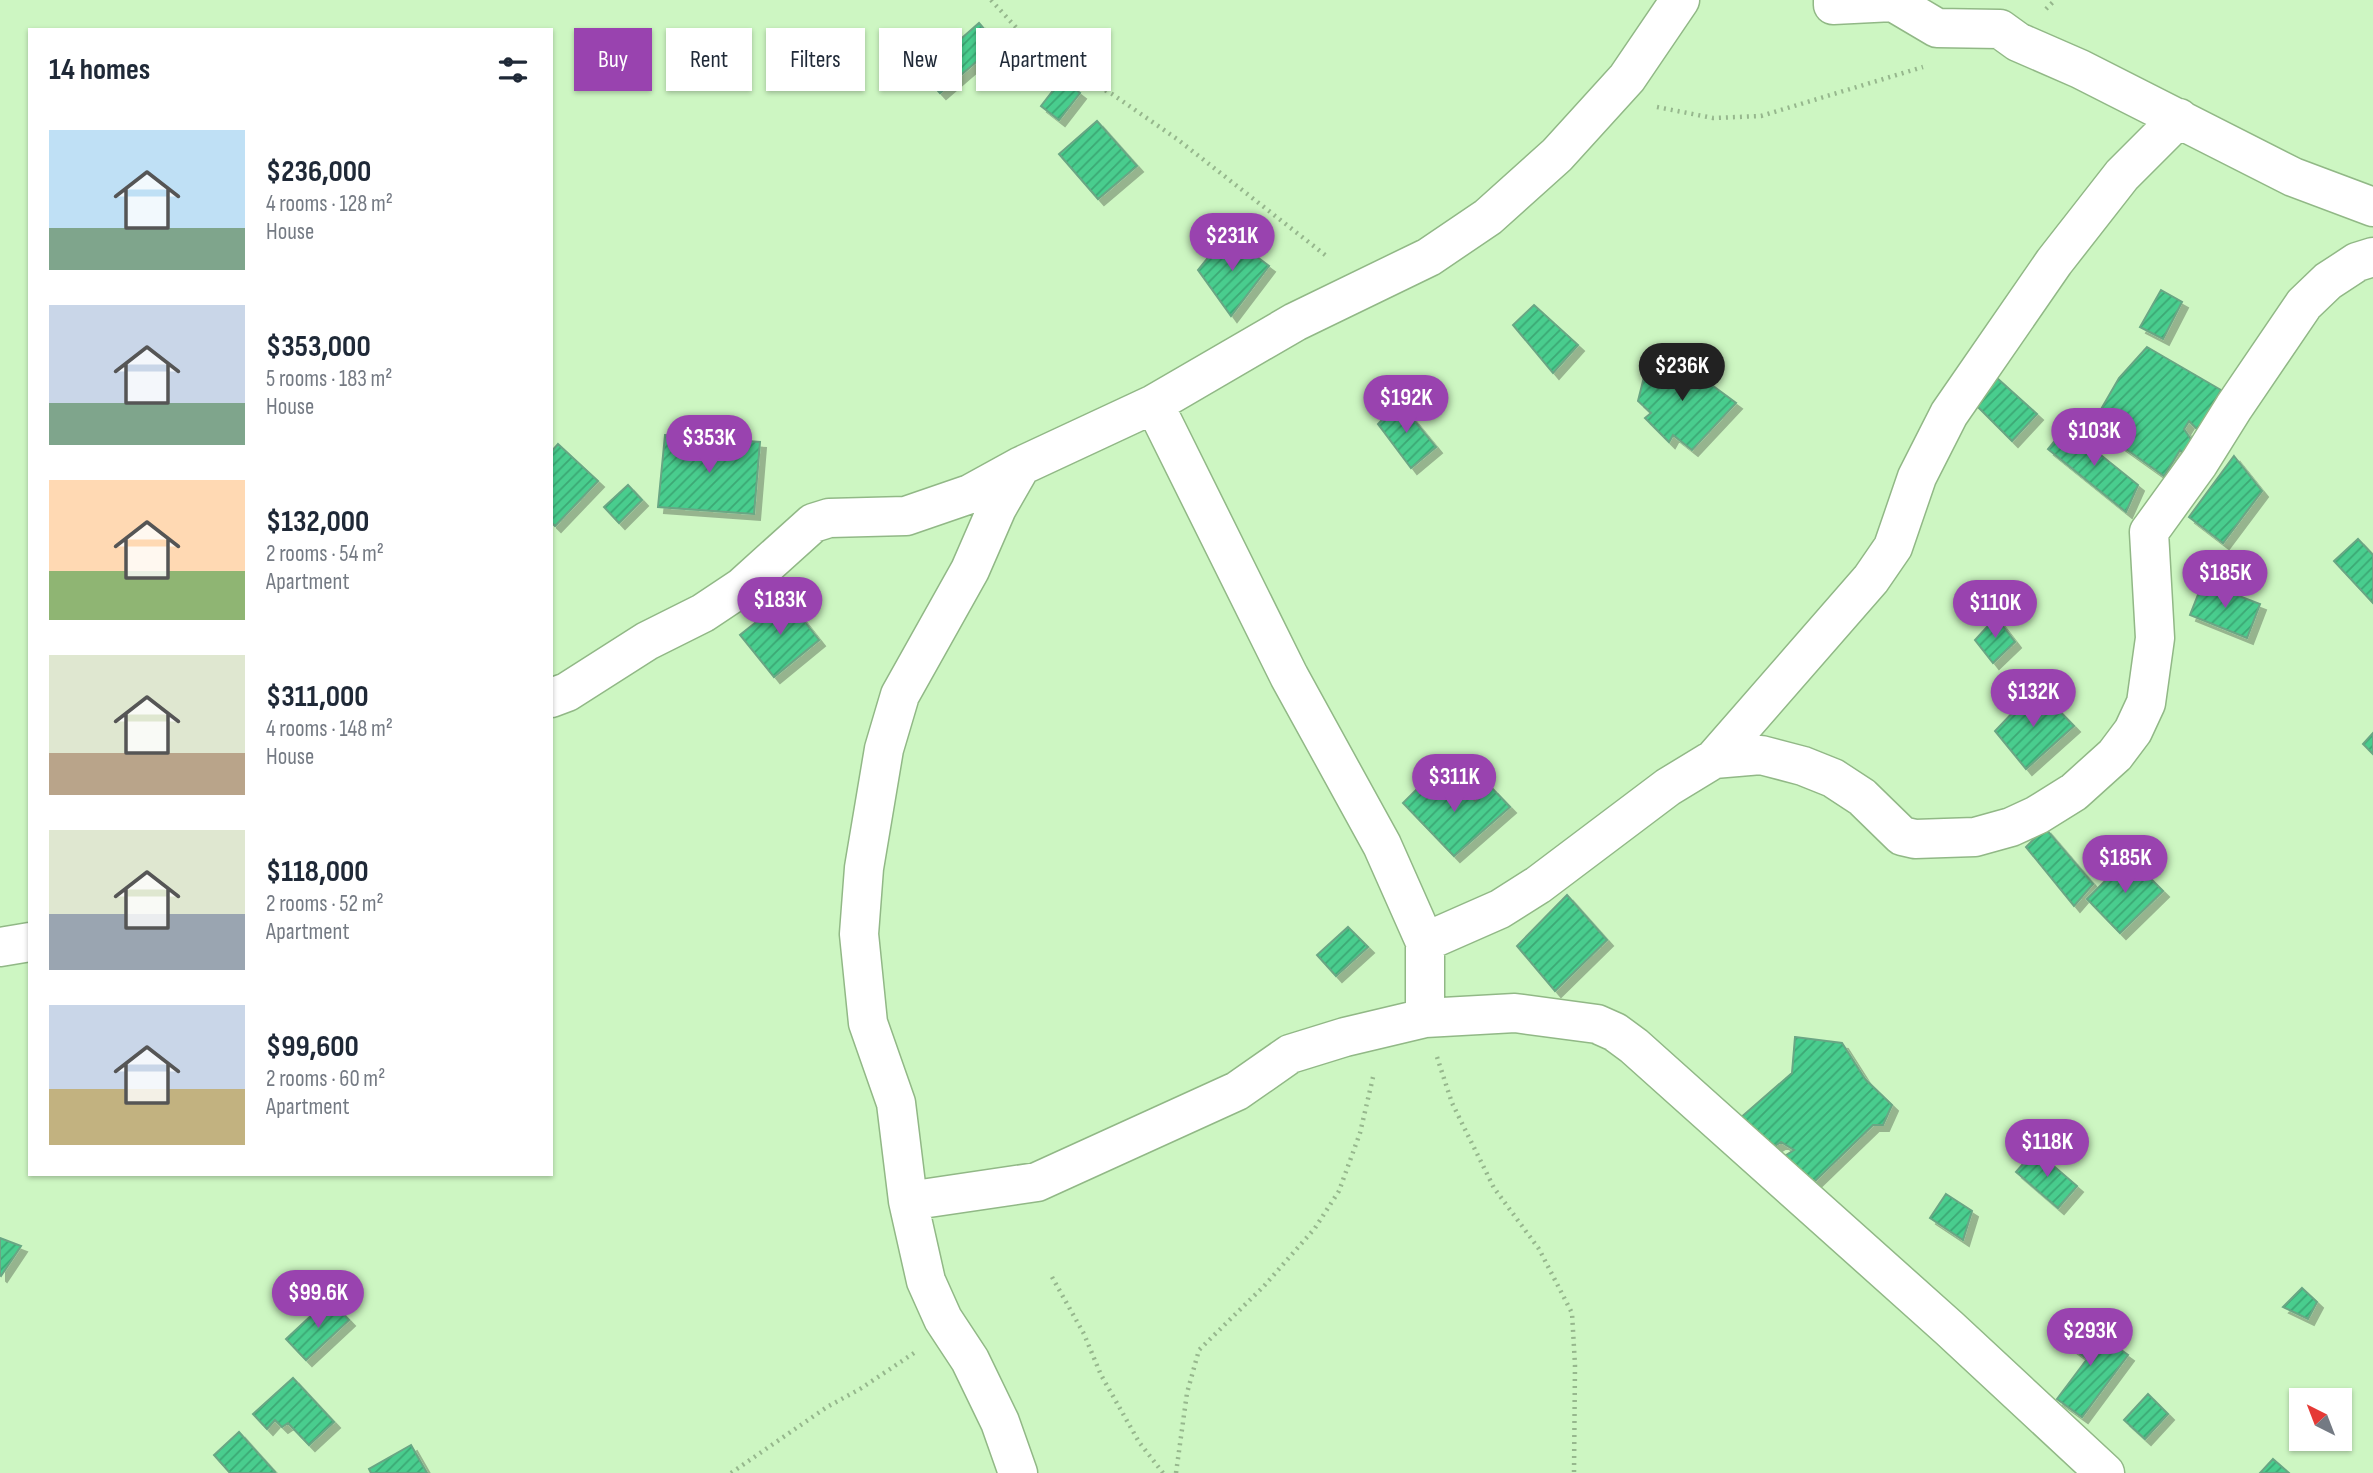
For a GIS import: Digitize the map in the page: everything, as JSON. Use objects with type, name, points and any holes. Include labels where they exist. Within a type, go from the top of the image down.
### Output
[{"type":"street","points":[[553,697],[567,692],[647,641],[704,613],[742,587],[813,523],[829,518],[906,516],[970,494],[1021,466],[1154,404],[1295,322],[1429,257],[1488,217],[1557,155],[1628,78],[1680,0]]},
{"type":"street","points":[[1833,0],[1833,5],[1894,2],[1937,28],[2000,29],[2018,42],[2080,69],[2293,177],[2373,207]]},
{"type":"street","points":[[1425,942],[1500,909],[1538,886],[1668,787],[1714,759],[1871,579],[1894,547],[1917,477],[1949,414],[2054,262],[2122,175],[2179,118]]},
{"type":"street","points":[[1714,759],[1761,755],[1813,770],[1833,778],[1862,797],[1902,836],[1915,839],[1975,837],[2011,827],[2037,815],[2074,792],[2115,755],[2133,731],[2146,704],[2155,638],[2148,532],[2199,463],[2304,304],[2328,281],[2357,262],[2373,257]]},
{"type":"street","points":[[1154,404],[1289,676],[1382,845],[1425,942],[1425,1018]]},
{"type":"street","points":[[1018,1473],[1000,1422],[970,1360],[943,1319],[926,1281],[908,1201],[896,1103],[869,1023],[859,934],[864,868],[884,749],[900,695],[970,570],[998,508],[1021,466]]},
{"type":"street","points":[[0,947],[28,942]]},
{"type":"street","points":[[908,1201],[1037,1182],[1237,1091],[1290,1054],[1345,1037],[1425,1018],[1515,1013],[1597,1024],[1615,1032],[1634,1046],[1950,1328],[2105,1473]]},
{"type":"path","points":[[991,0],[1023,35],[1057,64],[1112,94],[1177,139],[1366,286]]},
{"type":"path","points":[[1612,94],[1675,112],[1713,118],[1761,116],[1928,64]]},
{"type":"path","points":[[1425,1018],[1452,1103],[1488,1176],[1539,1249],[1572,1314],[1575,1365],[1574,1473]]},
{"type":"path","points":[[1175,1473],[1187,1393],[1199,1350],[1264,1286],[1315,1228],[1339,1191],[1360,1133],[1384,1028]]},
{"type":"path","points":[[1052,1277],[1084,1334],[1101,1375],[1139,1442],[1163,1473]]},
{"type":"path","points":[[731,1473],[827,1407],[860,1389],[941,1335],[943,1319]]},
{"type":"building","points":[[979,23],[983,28],[976,28],[976,62],[962,74],[962,38]]},
{"type":"building","points":[[1053,91],[1080,93],[1059,120],[1041,106]]},
{"type":"building","points":[[1097,121],[1137,166],[1098,199],[1059,154]]},
{"type":"building","points":[[1227,234],[1269,266],[1231,316],[1198,270]]},
{"type":"building","points":[[2161,290],[2182,302],[2163,339],[2140,327]]},
{"type":"building","points":[[1534,305],[1578,345],[1553,373],[1513,325]]},
{"type":"building","points":[[2147,347],[2221,390],[2198,430],[2189,421],[2184,429],[2192,441],[2185,455],[2180,450],[2164,476],[2119,444],[2128,433],[2100,411],[2119,378]]},
{"type":"building","points":[[1674,357],[1736,403],[1692,450],[1673,435],[1669,442],[1645,418],[1651,413],[1638,401],[1645,373],[1657,361],[1665,368]]},
{"type":"building","points":[[1987,369],[2037,414],[2012,441],[1964,393]]},
{"type":"building","points":[[1399,402],[1436,447],[1411,468],[1378,424]]},
{"type":"building","points":[[2066,427],[2138,485],[2126,512],[2048,449]]},
{"type":"building","points":[[665,435],[760,442],[754,514],[658,507]]},
{"type":"building","points":[[558,444],[598,481],[555,526],[553,524],[553,450]]},
{"type":"building","points":[[2234,456],[2262,491],[2223,543],[2189,517]]},
{"type":"building","points":[[628,485],[642,500],[619,523],[604,507]]},
{"type":"building","points":[[2358,539],[2373,555],[2373,603],[2334,561]]},
{"type":"building","points":[[2203,582],[2260,604],[2247,638],[2190,615]]},
{"type":"building","points":[[786,598],[819,640],[774,677],[740,635]]},
{"type":"building","points":[[1996,617],[2015,642],[1993,663],[1975,640]]},
{"type":"building","points":[[2039,690],[2074,726],[2026,769],[1995,731]]},
{"type":"building","points":[[2373,733],[2373,754],[2363,744]]},
{"type":"building","points":[[1432,774],[1453,802],[1466,792],[1475,801],[1492,788],[1510,807],[1454,856],[1403,803]]},
{"type":"building","points":[[2045,828],[2093,884],[2074,906],[2026,847]]},
{"type":"building","points":[[2129,857],[2163,891],[2120,933],[2087,899]]},
{"type":"building","points":[[1567,895],[1607,940],[1555,991],[1517,946]]},
{"type":"building","points":[[1348,927],[1368,947],[1336,976],[1317,955]]},
{"type":"building","points":[[1795,1037],[1842,1043],[1865,1079],[1892,1105],[1883,1125],[1873,1125],[1813,1183],[1780,1159],[1794,1150],[1781,1142],[1767,1151],[1739,1119],[1792,1073]]},
{"type":"building","points":[[2035,1150],[2077,1186],[2058,1208],[2016,1172]]},
{"type":"building","points":[[1946,1194],[1972,1211],[1963,1240],[1930,1218]]},
{"type":"building","points":[[0,1238],[21,1246],[1,1276],[0,1275]]},
{"type":"building","points":[[2302,1288],[2317,1302],[2308,1319],[2283,1307]]},
{"type":"building","points":[[329,1299],[349,1320],[306,1360],[286,1339]]},
{"type":"building","points":[[2086,1324],[2128,1355],[2082,1417],[2057,1399],[2087,1359],[2061,1340]]},
{"type":"building","points":[[293,1378],[334,1422],[309,1445],[288,1423],[282,1427],[275,1420],[267,1429],[253,1414]]},
{"type":"building","points":[[2148,1394],[2168,1414],[2145,1439],[2124,1420]]},
{"type":"building","points":[[239,1432],[275,1472],[230,1473],[214,1455]]},
{"type":"building","points":[[411,1445],[427,1473],[371,1473],[369,1469]]},
{"type":"building","points":[[2273,1459],[2289,1473],[2260,1473]]}]
